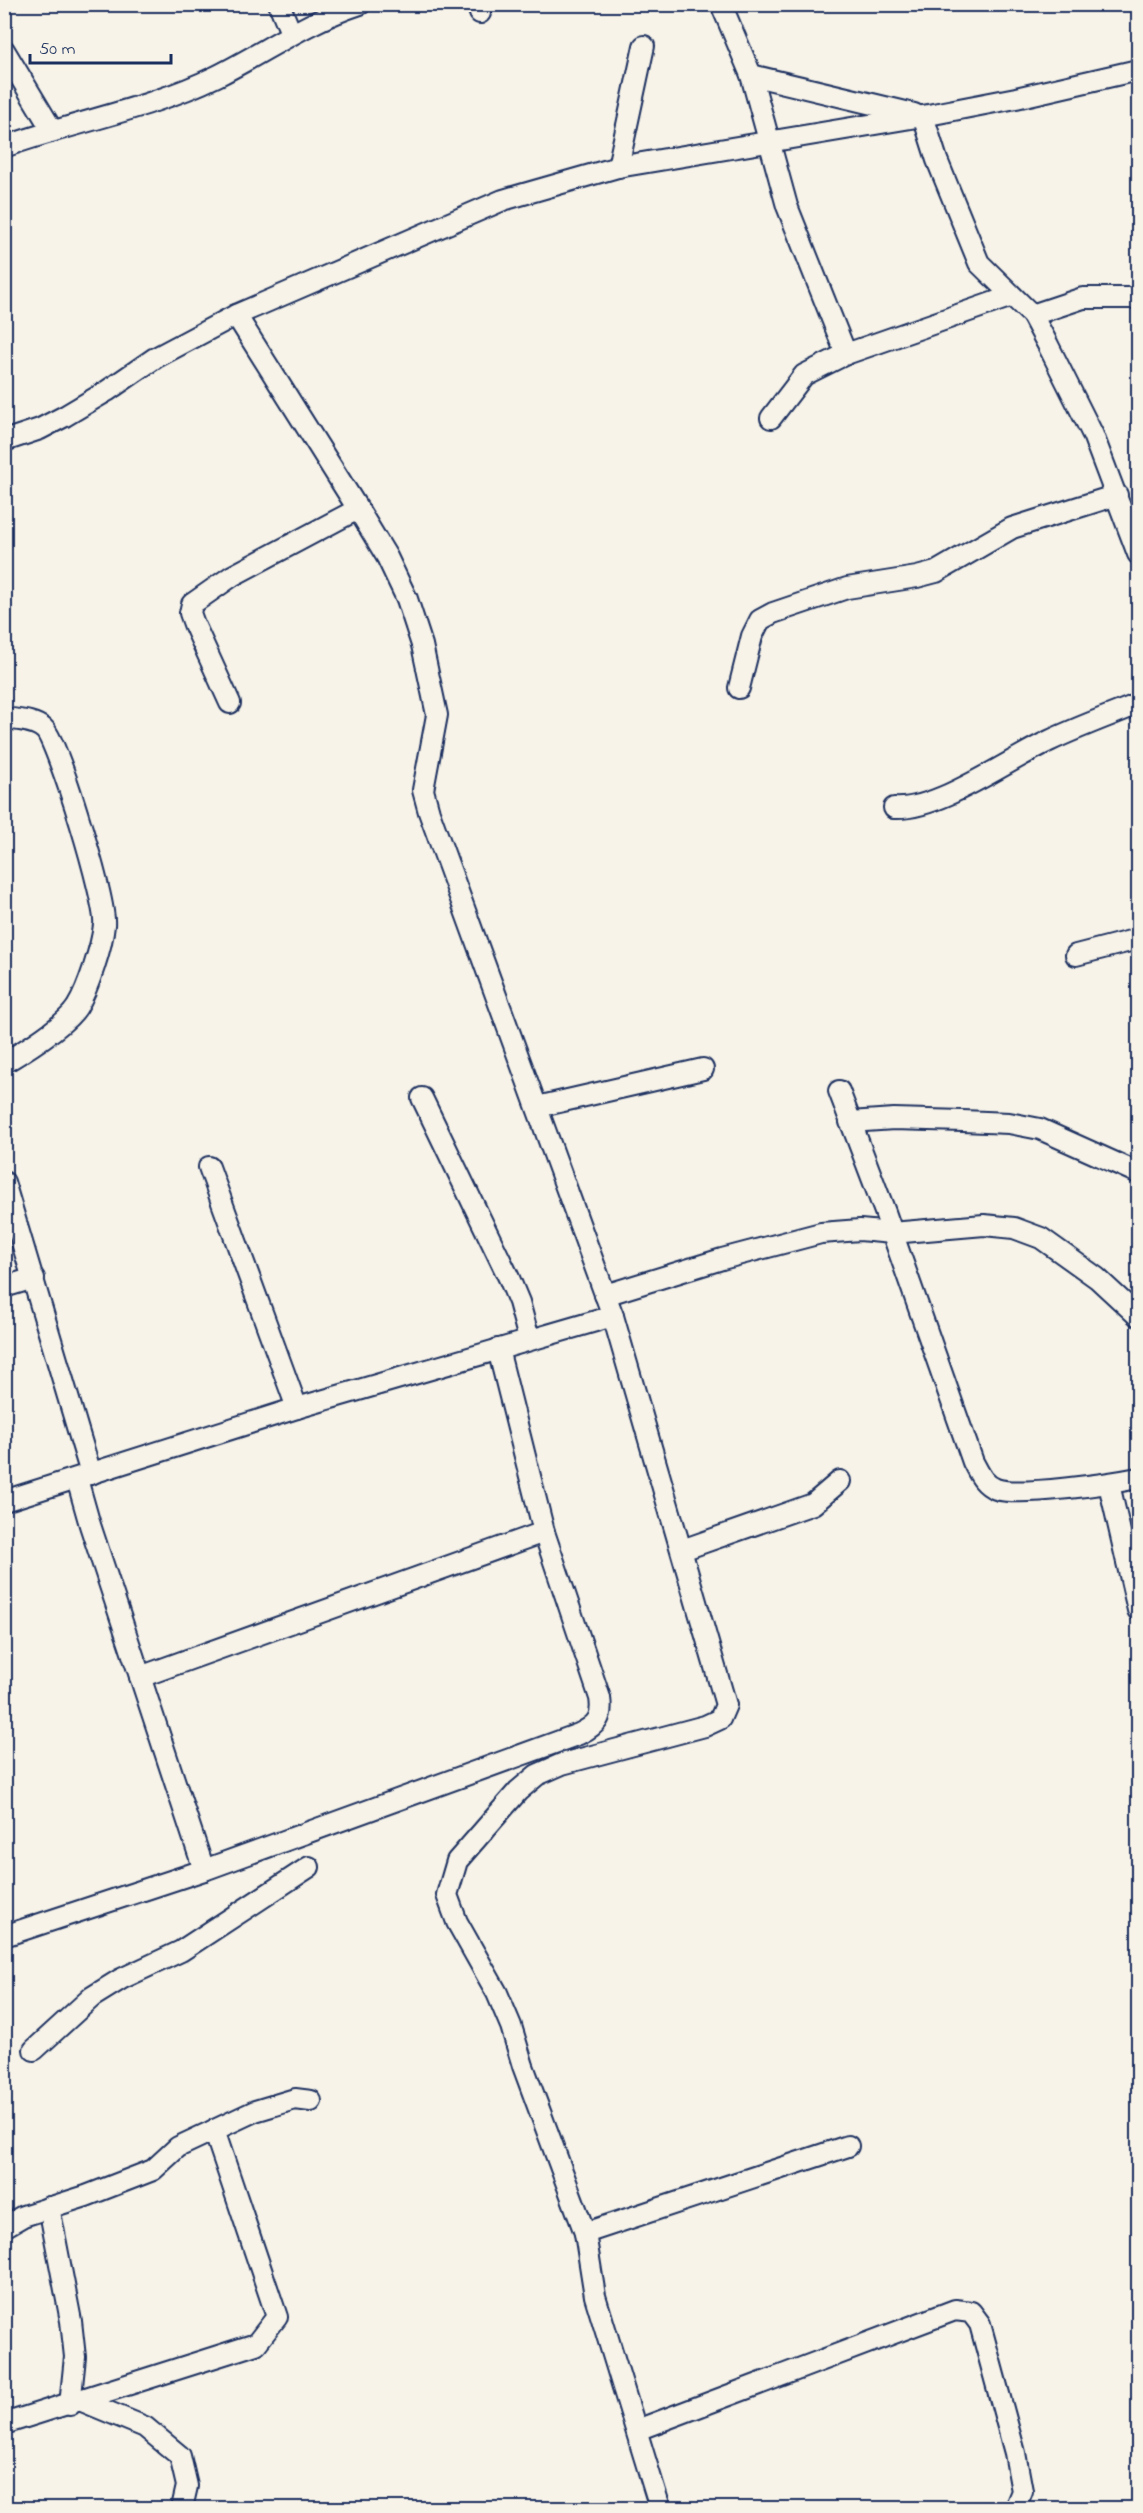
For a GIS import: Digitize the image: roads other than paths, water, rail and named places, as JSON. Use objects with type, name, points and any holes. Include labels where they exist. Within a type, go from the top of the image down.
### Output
[{"type":"street","points":[[279,4],[291,33]]},
{"type":"street","points":[[4,147],[52,130],[155,100],[216,76],[291,33],[338,11],[360,4]]},
{"type":"street","points":[[721,4],[751,75],[787,206],[846,354]]},
{"type":"street","points":[[618,167],[644,46]]},
{"type":"street","points":[[4,50],[52,130]]},
{"type":"street","points":[[4,441],[40,429],[65,416],[155,358],[236,315],[503,200],[618,167],[1016,99],[1138,70]]},
{"type":"street","points":[[751,75],[923,116]]},
{"type":"street","points":[[923,116],[937,160],[979,263],[1032,315],[1093,435],[1117,495],[1134,527],[1138,554]]},
{"type":"street","points":[[771,418],[804,375],[846,354],[1012,296]]},
{"type":"street","points":[[1032,315],[1083,298],[1138,298]]},
{"type":"street","points":[[236,315],[387,557],[407,599],[422,645],[437,715],[423,790],[426,801],[613,1316],[726,1705],[720,1719],[672,1736],[562,1764],[537,1775],[518,1791],[457,1861],[447,1895],[457,1922],[497,1993],[511,2026],[523,2066],[585,2233],[595,2296],[660,2508]]},
{"type":"street","points":[[739,688],[752,636],[760,620],[773,613],[847,588],[917,578],[936,572],[1012,528],[1117,495]]},
{"type":"street","points":[[230,703],[194,624],[190,613],[192,604],[232,576],[358,509]]},
{"type":"street","points":[[894,807],[900,808],[940,798],[973,783],[1049,741],[1138,704]]},
{"type":"street","points":[[4,718],[32,722],[47,731],[71,791],[105,923],[95,963],[76,1008],[43,1038],[4,1063]]},
{"type":"street","points":[[1076,955],[1138,939]]},
{"type":"street","points":[[537,1107],[703,1069]]},
{"type":"street","points":[[839,1091],[973,1462],[982,1480],[996,1489],[1014,1491],[1109,1484],[1138,1478]]},
{"type":"street","points":[[422,1098],[509,1278],[519,1302],[529,1340]]},
{"type":"street","points":[[850,1122],[894,1119],[1019,1125],[1040,1129],[1138,1173]]},
{"type":"street","points":[[209,1167],[297,1408]]},
{"type":"street","points":[[4,1182],[34,1278],[84,1477],[90,1525],[204,1870]]},
{"type":"street","points":[[605,1295],[743,1253],[821,1233],[860,1230],[892,1233],[984,1225],[1014,1228],[1041,1238],[1097,1278],[1138,1316]]},
{"type":"street","points":[[4,1287],[34,1278]]},
{"type":"street","points":[[4,1501],[297,1408],[613,1316]]},
{"type":"street","points":[[4,1936],[204,1870],[579,1734],[598,1722],[602,1712],[600,1698],[544,1532],[498,1349]]},
{"type":"street","points":[[681,1550],[813,1504],[840,1481]]},
{"type":"street","points":[[1109,1484],[1138,1610]]},
{"type":"street","points":[[140,1677],[544,1532]]},
{"type":"street","points":[[34,2050],[92,1997],[121,1979],[181,1951],[309,1867]]},
{"type":"street","points":[[4,2227],[23,2216],[153,2170],[178,2147],[255,2111],[295,2099],[311,2101]]},
{"type":"street","points":[[4,2424],[256,2344],[277,2317],[214,2130]]},
{"type":"street","points":[[585,2233],[848,2146]]},
{"type":"street","points":[[49,2207],[73,2339],[76,2403]]},
{"type":"street","points":[[637,2430],[955,2310],[971,2312],[980,2324],[1015,2452],[1022,2491],[1014,2508]]},
{"type":"street","points":[[76,2403],[145,2427],[180,2456],[187,2486],[182,2508]]}]
